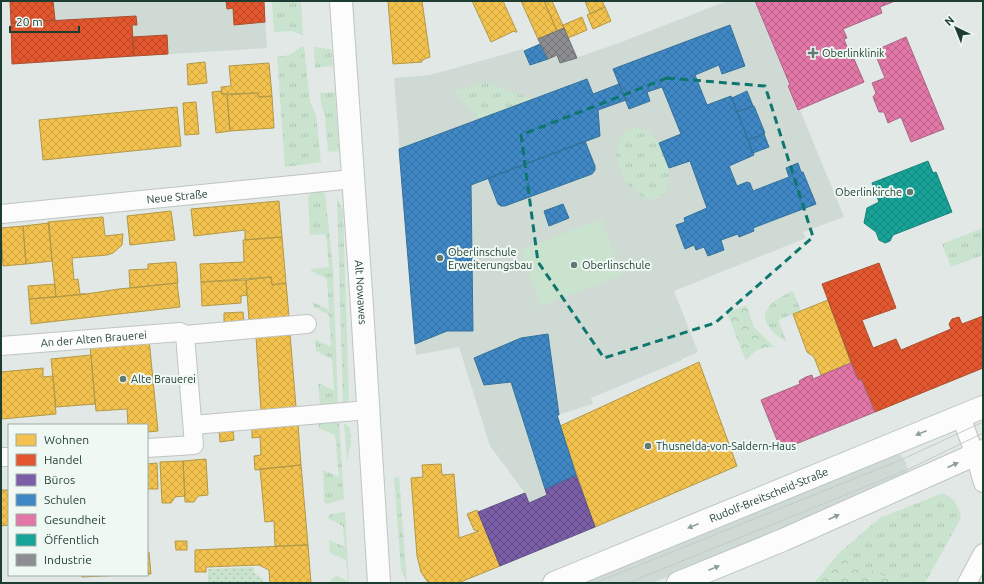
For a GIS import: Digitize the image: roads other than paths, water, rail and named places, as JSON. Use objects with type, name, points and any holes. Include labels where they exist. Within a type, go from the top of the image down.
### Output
[{"type":"street","name":"Alt Nowawes","points":[[341,1],[379,583]]},
{"type":"street","name":"Neue Straße","points":[[1,214],[353,179]]},
{"type":"street","name":"An der Alten Brauerei","points":[[1,346],[180,332],[185,334],[307,324]]},
{"type":"street","points":[[148,448],[194,445],[185,334]]},
{"type":"street","name":"Rudolf-Breitscheid-Straße","points":[[554,583],[983,407]]},
{"type":"street","points":[[193,425],[368,410]]},
{"type":"street","points":[[961,417],[979,453],[983,483]]},
{"type":"street","points":[[678,583],[783,540],[979,453]]},
{"type":"street","points":[[967,583],[983,553]]},
{"type":"tram line","points":[[595,583],[903,459],[983,422]]},
{"type":"tram line","points":[[628,583],[909,469],[983,433]]},
{"type":"place","name":"Oberlinklinik","points":[[813,53]]},
{"type":"place","name":"Oberlinkirche","points":[[910,192]]},
{"type":"place","name":"Oberlinschule Erweiterungsbau","points":[[440,258]]},
{"type":"place","name":"Oberlinschule","points":[[574,265]]},
{"type":"place","name":"Alte Brauerei","points":[[123,379]]},
{"type":"place","name":"Thusnelda-von-Saldern-Haus","points":[[648,446]]}]
